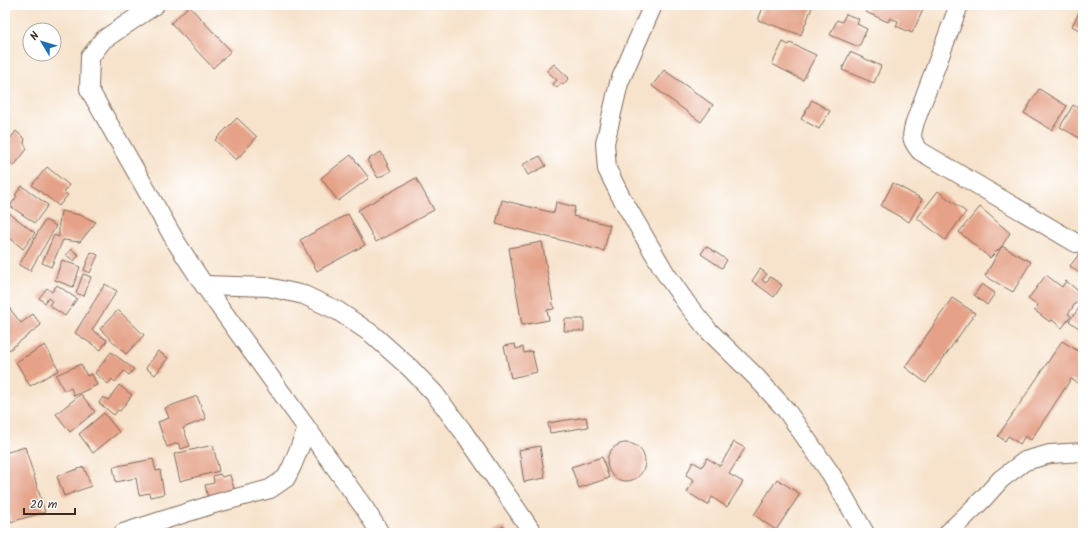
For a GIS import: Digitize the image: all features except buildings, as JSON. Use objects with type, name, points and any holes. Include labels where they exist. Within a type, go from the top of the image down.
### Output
[{"type":"street","points":[[155,5],[103,40],[90,57],[89,89],[176,242],[204,285],[380,533]]},
{"type":"street","points":[[653,5],[619,83],[605,143],[606,168],[666,274],[687,304],[709,331],[756,377],[786,410],[831,474],[865,533]]},
{"type":"street","points":[[959,5],[912,134],[913,143],[920,151],[1076,243]]},
{"type":"street","points":[[204,285],[268,286],[304,295],[338,311],[372,334],[434,392],[533,533]]},
{"type":"street","points":[[123,533],[214,504],[270,489],[286,478],[307,429]]},
{"type":"street","points":[[948,533],[1001,479],[1025,461],[1050,454],[1083,452]]}]
